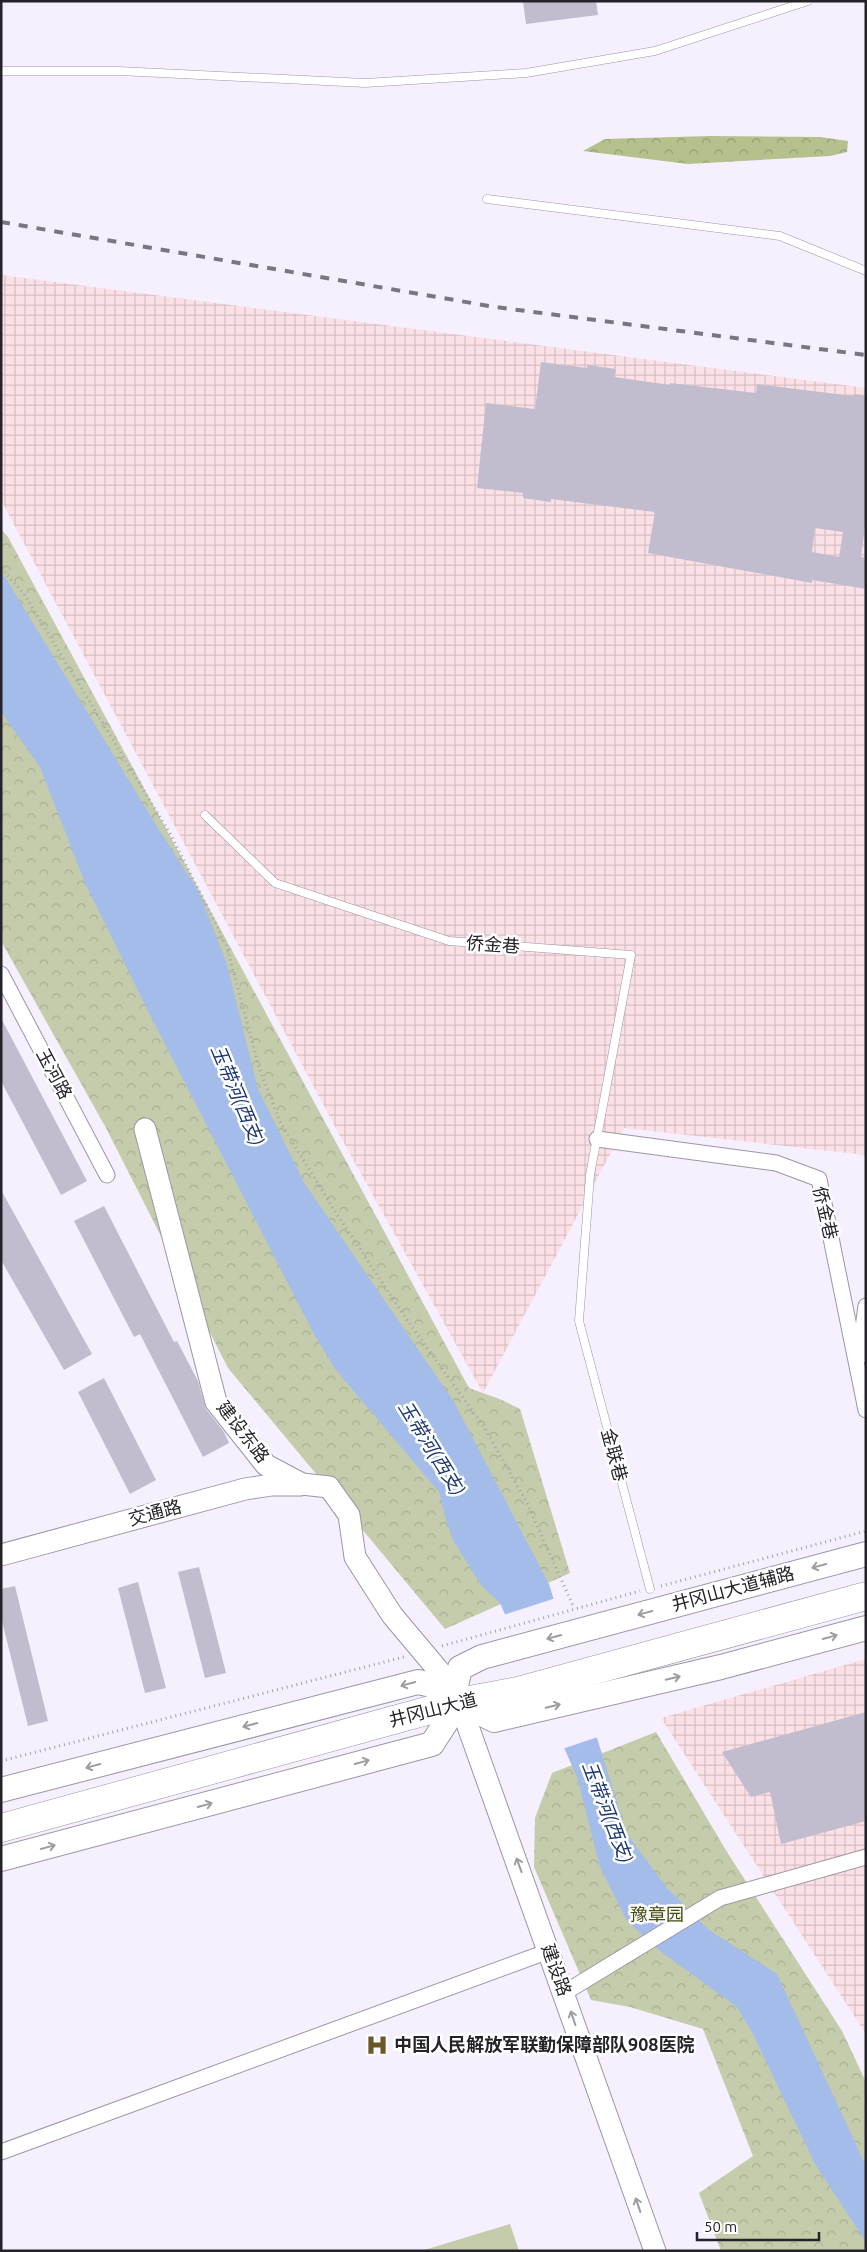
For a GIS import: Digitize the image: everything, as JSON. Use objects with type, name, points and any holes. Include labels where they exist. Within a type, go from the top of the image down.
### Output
[{"type":"highway","name":"井冈山大道","points":[[593,1663],[866,1583]]},
{"type":"highway","name":"井冈山大道","points":[[1,1811],[457,1696],[866,1596]]},
{"type":"highway","name":"井冈山大道","points":[[1,1828],[457,1696]]},
{"type":"main road","name":"井冈山大道辅路","points":[[457,1696],[460,1668],[482,1657],[866,1554]]},
{"type":"main road","points":[[1,1790],[418,1682],[457,1696],[494,1720],[721,1667],[866,1628]]},
{"type":"main road","points":[[1,1860],[432,1744],[457,1696]]},
{"type":"street","name":"玉河路","points":[[1,974],[107,1175]]},
{"type":"street","name":"建设东路","points":[[146,1129],[216,1402],[266,1465],[302,1484],[329,1487],[349,1515],[355,1556],[392,1615],[457,1696]]},
{"type":"street","name":"侨金巷","points":[[597,1139],[776,1163],[819,1179],[866,1410]]},
{"type":"street","points":[[857,1368],[866,1306]]},
{"type":"street","name":"交通路","points":[[1,1555],[244,1489],[271,1485],[310,1485]]},
{"type":"street","name":"建设路","points":[[457,1696],[655,2251]]},
{"type":"street","points":[[564,1993],[720,1898],[866,1857]]},
{"type":"street","points":[[1,2152],[549,1951]]},
{"type":"lane","points":[[1,71],[119,71],[365,83],[526,73],[655,51],[808,1]]},
{"type":"lane","points":[[487,199],[780,236],[866,271]]},
{"type":"lane","name":"侨金巷","points":[[205,815],[275,883],[449,941],[631,955],[590,1175],[579,1321]]},
{"type":"lane","name":"金联巷","points":[[579,1321],[650,1588]]},
{"type":"path","points":[[1,568],[24,594],[171,835],[226,944],[259,1067],[279,1120],[336,1213],[402,1312],[484,1427],[527,1503],[574,1608]]},
{"type":"path","points":[[1,1761],[422,1652],[574,1608],[866,1532]]},
{"type":"shaded area","points":[[1,275],[866,388],[866,1155],[624,1128],[483,1393],[339,1134],[1,500]]},
{"type":"shaded area","points":[[866,1659],[866,2034],[661,1718]]},
{"type":"green space","points":[[710,136],[820,137],[848,141],[847,152],[830,156],[688,164],[583,151],[605,139]]},
{"type":"green space","points":[[1,529],[8,537],[469,1388],[520,1409],[570,1573],[445,1629],[228,1368],[106,1128],[1,941]]},
{"type":"green space","name":"豫章园","points":[[656,1732],[727,1852],[842,2031],[866,2082],[866,2251],[721,2251],[699,2193],[753,2156],[703,2029],[630,2007],[591,2000],[534,1867],[535,1818],[552,1773]]},
{"type":"green space","points":[[510,2224],[519,2251],[421,2251]]},
{"type":"water","name":"玉带河(西支)","points":[[1,574],[5,577],[199,892],[227,964],[258,1089],[305,1184],[454,1402],[549,1584],[627,1834],[667,1888],[709,1930],[777,1974],[866,2166],[866,2242],[815,2164],[752,2032],[737,2007],[660,1951],[627,1921],[600,1867],[577,1777],[500,1603],[481,1585],[453,1540],[439,1492],[335,1369],[314,1334],[149,1013],[85,883],[40,767],[1,712]]},
{"type":"pier","points":[[556,1598],[598,1737],[562,1749],[503,1615]]},
{"type":"building","points":[[523,1],[596,1],[598,15],[526,24]]},
{"type":"building","points":[[541,362],[587,368],[587,365],[616,369],[614,377],[670,385],[670,383],[756,393],[757,384],[866,396],[866,519],[861,557],[866,558],[866,589],[812,580],[812,583],[648,553],[655,512],[551,499],[551,502],[523,498],[523,493],[477,488],[486,403],[535,409]],"holes":[[[815,528],[843,532],[839,557],[812,552]]]},
{"type":"building","points":[[1,1018],[87,1181],[61,1195],[1,1081]]},
{"type":"building","points":[[1,1190],[92,1354],[64,1370],[1,1260]]},
{"type":"building","points":[[104,1206],[174,1342],[177,1341],[198,1381],[206,1409],[224,1432],[229,1443],[203,1457],[140,1334],[134,1337],[74,1221]]},
{"type":"building","points":[[104,1378],[156,1480],[130,1494],[78,1392]]},
{"type":"building","points":[[199,1567],[226,1673],[205,1678],[178,1572]]},
{"type":"building","points":[[138,1582],[166,1688],[145,1693],[118,1588]]},
{"type":"building","points":[[15,1586],[48,1721],[28,1726],[1,1617],[1,1589]]},
{"type":"building","points":[[866,1712],[866,1821],[781,1844],[770,1792],[751,1797],[722,1752]]},
{"type":"railway","points":[[1,222],[495,307],[866,355]]},
{"type":"place","name":"中国人民解放军联勤保障部队908医院","points":[[377,2045]]}]
